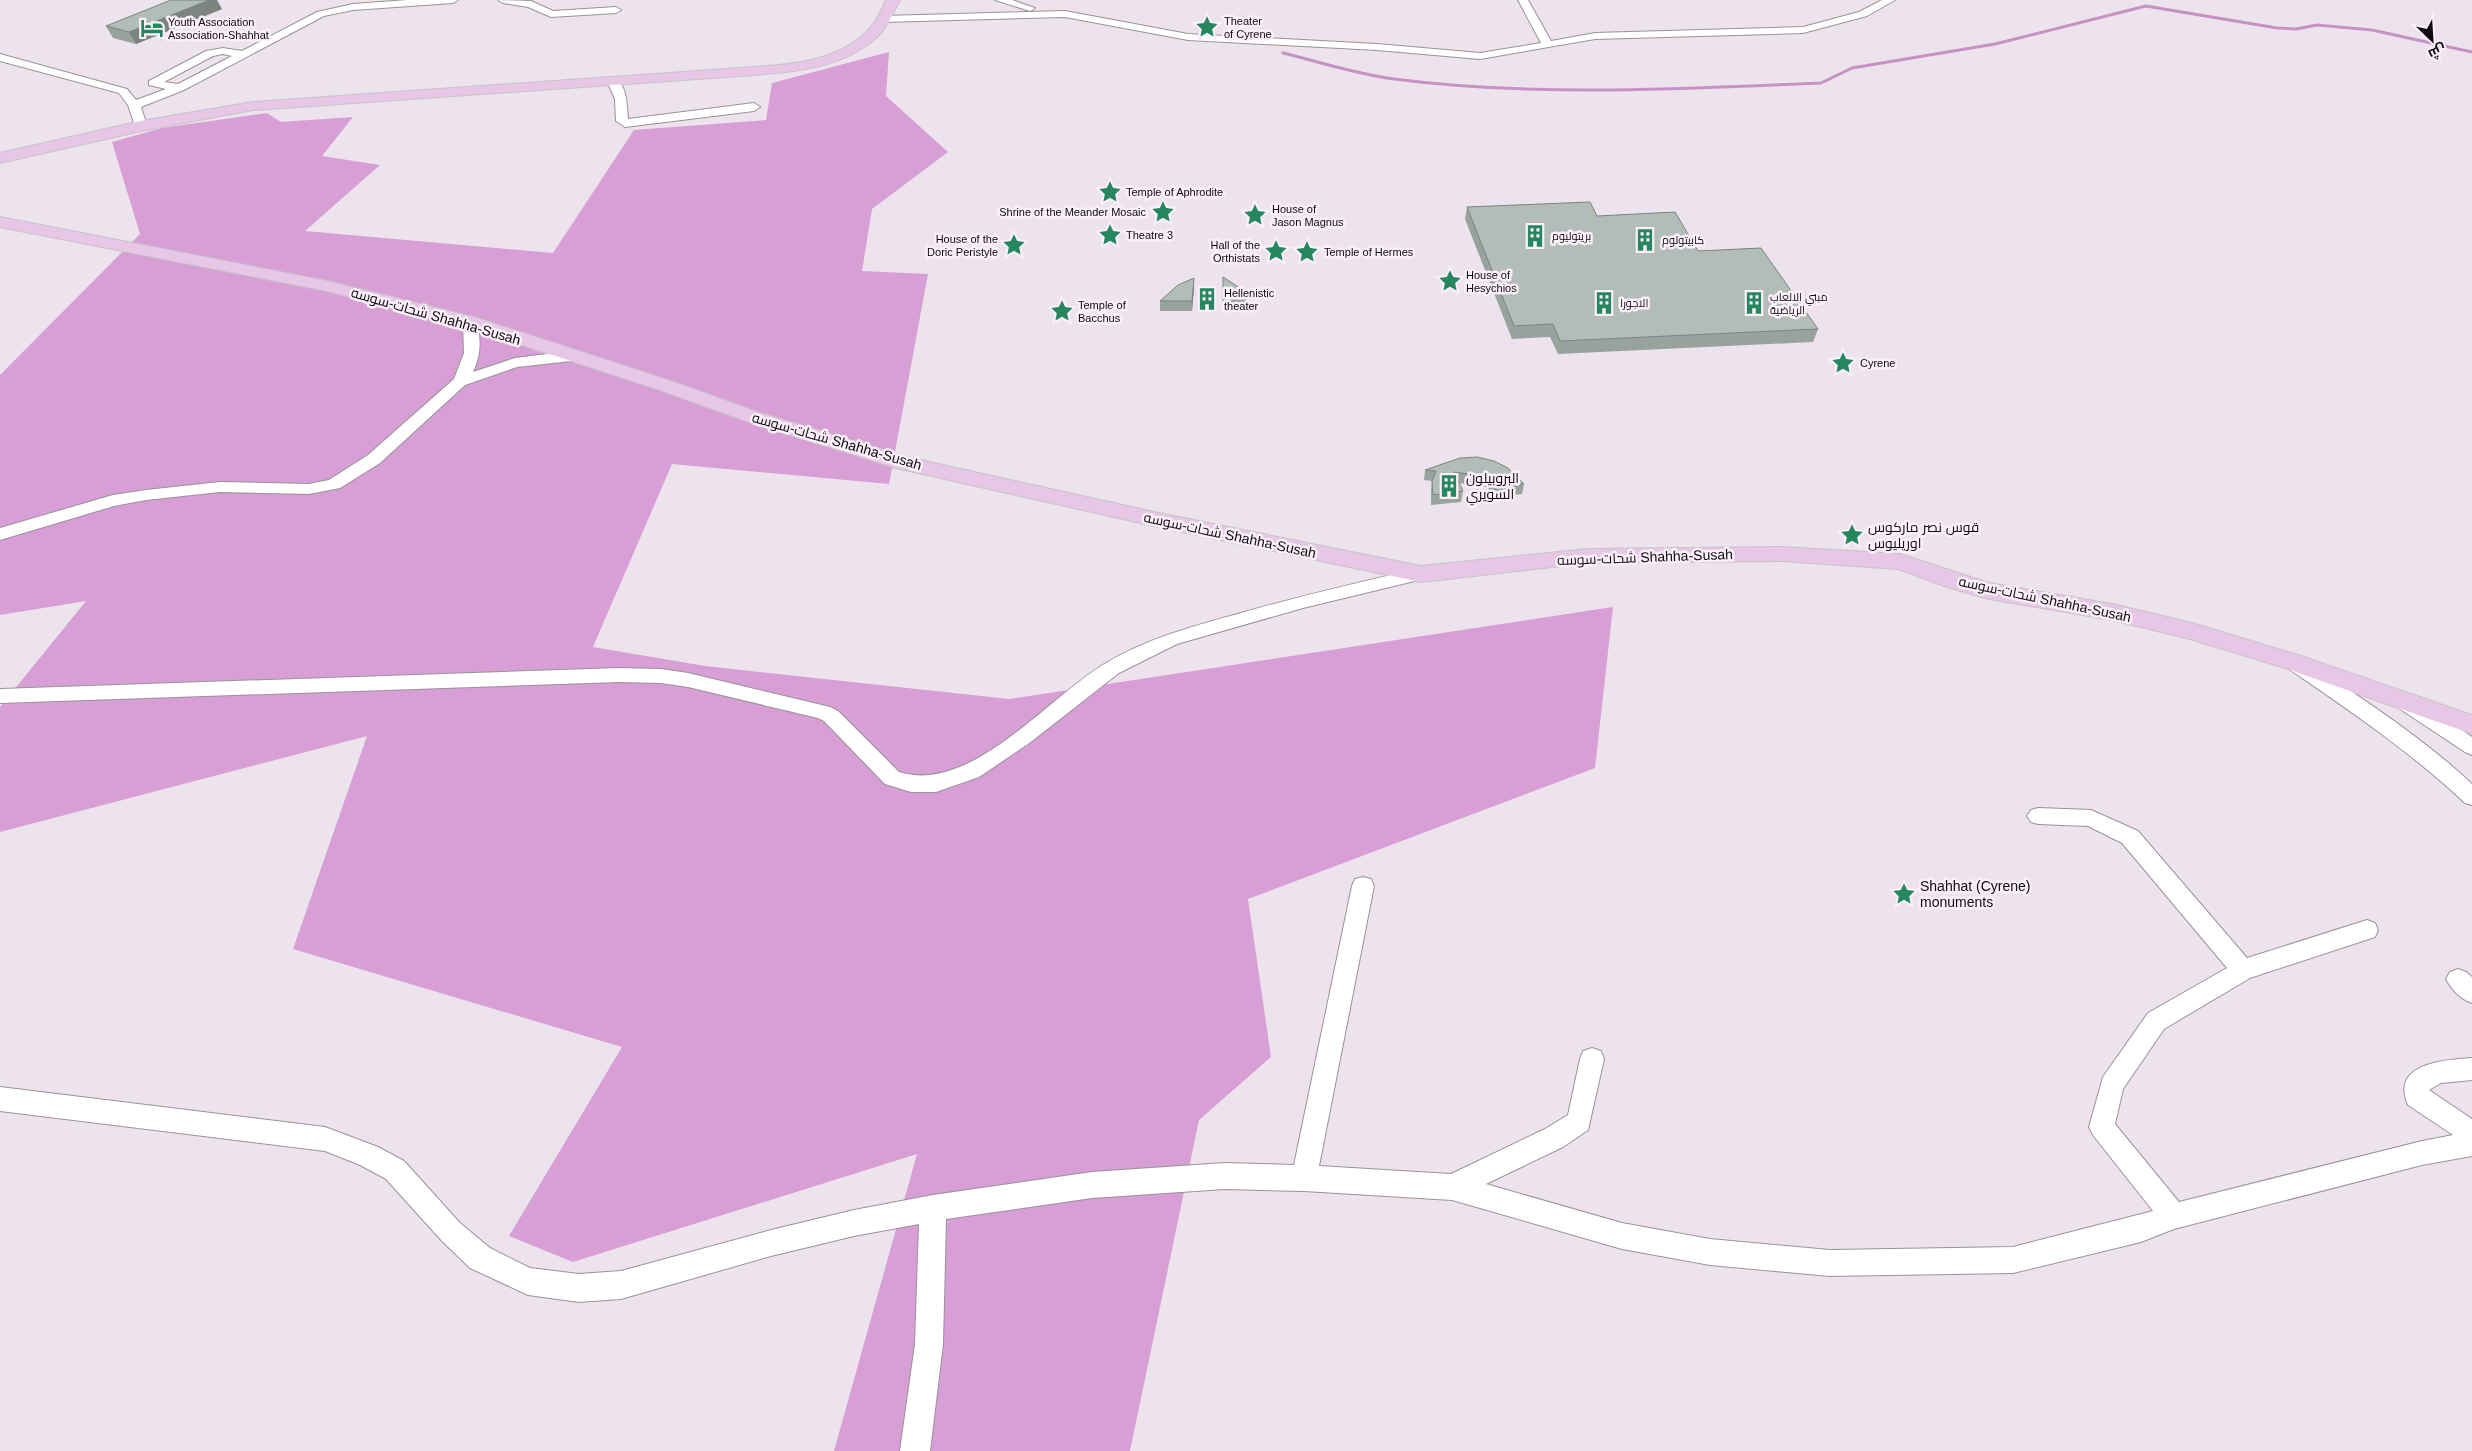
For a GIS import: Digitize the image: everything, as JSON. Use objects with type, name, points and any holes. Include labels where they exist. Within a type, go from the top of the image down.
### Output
[{"type":"main road","points":[[0,158],[141,126],[226,110],[282,102],[758,70],[820,61],[843,53],[874,33],[894,0]]},
{"type":"main road","name":"شحات-سوسه Shahha-Susah","points":[[0,222],[327,286],[470,322],[664,385],[752,417],[903,463],[1154,519],[1421,574],[1588,556],[1782,554],[1884,560],[1916,566],[1958,583],[1989,591],[2112,612],[2192,631],[2290,660],[2472,725]]},
{"type":"street","points":[[134,105],[180,88],[321,14],[353,7],[453,0]]},
{"type":"street","points":[[503,0],[531,4],[551,14],[616,10]]},
{"type":"street","points":[[1000,0],[1018,2],[1046,13]]},
{"type":"street","points":[[1523,0],[1547,44]]},
{"type":"street","points":[[883,19],[1046,13],[1093,18],[1188,37],[1377,47],[1450,54],[1495,55],[1595,36],[1803,30],[1863,14],[1890,0]]},
{"type":"street","points":[[180,88],[153,83],[210,53],[223,51],[246,55]]},
{"type":"street","points":[[0,57],[123,91],[134,105],[141,126]]},
{"type":"street","points":[[613,81],[621,99],[622,121],[625,123],[754,107]]},
{"type":"street","points":[[0,534],[113,501],[156,493],[220,487],[308,489],[334,484],[374,459],[460,382],[469,367],[473,352],[470,322]]},
{"type":"street","points":[[460,382],[515,363],[571,356]]},
{"type":"street","points":[[0,696],[452,679],[619,675],[661,676],[711,685],[823,712],[831,716],[892,778],[911,784],[936,784],[972,771],[1021,738],[1112,668],[1171,640],[1303,602],[1421,574]]},
{"type":"street","points":[[2290,660],[2375,718],[2459,784],[2472,797]]},
{"type":"street","points":[[2401,701],[2472,747]]},
{"type":"street","points":[[2038,816],[2091,818],[2130,836],[2243,970]]},
{"type":"street","points":[[1304,1178],[1363,886]]},
{"type":"street","points":[[2174,1216],[2102,1127],[2112,1085],[2156,1021],[2243,970],[2367,930]]},
{"type":"street","points":[[1452,1187],[1554,1138],[1579,1122],[1592,1059]]},
{"type":"street","points":[[2472,1069],[2438,1072],[2416,1084],[2417,1097],[2472,1133]]},
{"type":"street","points":[[0,1099],[325,1139],[369,1156],[396,1170],[451,1232],[480,1258],[528,1281],[579,1288],[621,1285],[771,1243],[854,1223],[933,1208],[1006,1196],[1139,1181],[1225,1176],[1304,1178],[1452,1187],[1622,1236],[1710,1252],[1830,1263],[2013,1260],[2141,1229],[2174,1216],[2422,1153],[2472,1144]]},
{"type":"street","points":[[914,1451],[929,1344],[933,1208]]},
{"type":"shaded area","points":[[889,52],[886,96],[948,152],[872,209],[862,271],[928,274],[889,484],[672,464],[593,647],[705,666],[1009,699],[1613,607],[1595,768],[1248,899],[1271,1057],[1199,1120],[1130,1451],[834,1451],[917,1154],[573,1262],[509,1236],[622,1047],[293,949],[367,736],[0,832],[0,707],[86,601],[0,615],[0,375],[140,234],[112,142],[162,128],[267,113],[281,122],[353,117],[322,156],[380,165],[305,231],[553,253],[634,130],[766,120],[772,83]]},
{"type":"building","points":[[171,0],[209,0],[129,32],[106,26]]},
{"type":"building","points":[[1590,202],[1597,216],[1675,212],[1698,251],[1761,248],[1818,329],[1560,341],[1553,324],[1514,326],[1467,207]]},
{"type":"building","points":[[1223,277],[1240,288],[1246,301],[1223,301]]},
{"type":"building","points":[[1194,278],[1192,301],[1160,301],[1178,285]]},
{"type":"building","points":[[1477,457],[1494,461],[1508,468],[1524,484],[1497,487],[1489,477],[1454,472],[1463,491],[1433,495],[1432,481],[1436,471],[1425,470],[1460,458]]},
{"type":"waterway","points":[[1283,53],[1380,77],[1447,85],[1500,88],[1607,90],[1821,83],[1852,68],[1995,44],[2146,6],[2277,28],[2296,29],[2317,25],[2372,30],[2472,52]]},
{"type":"place","name":"Theater of Cyrene","points":[[1207,27]]},
{"type":"place","name":"Youth Association Association-Shahhat","points":[[152,28]]},
{"type":"place","name":"Temple of Aphrodite","points":[[1110,192]]},
{"type":"place","name":"Shrine of the Meander Mosaic","points":[[1163,212]]},
{"type":"place","name":"House of Jason Magnus","points":[[1255,215]]},
{"type":"place","name":"Theatre 3","points":[[1110,235]]},
{"type":"place","name":"بريتوليوم","points":[[1535,236]]},
{"type":"place","name":"كابيتولوم","points":[[1645,240]]},
{"type":"place","name":"House of the Doric Peristyle","points":[[1014,245]]},
{"type":"place","name":"Hall of the Orthistats","points":[[1276,251]]},
{"type":"place","name":"Temple of Hermes","points":[[1307,252]]},
{"type":"place","name":"House of Hesychios","points":[[1450,281]]},
{"type":"place","name":"Hellenistic theater","points":[[1207,299]]},
{"type":"place","name":"الاجورا","points":[[1604,303]]},
{"type":"place","name":"مبني الالعاب الرياضية","points":[[1754,303]]},
{"type":"place","name":"Temple of Bacchus","points":[[1062,311]]},
{"type":"place","name":"Cyrene","points":[[1843,363]]},
{"type":"place","name":"البروبيلون السويري","points":[[1449,486]]},
{"type":"place","name":"قوس نصر ماركوس اوريليوس","points":[[1852,535]]},
{"type":"place","name":"Shahhat (Cyrene) monuments","points":[[1904,894]]}]
